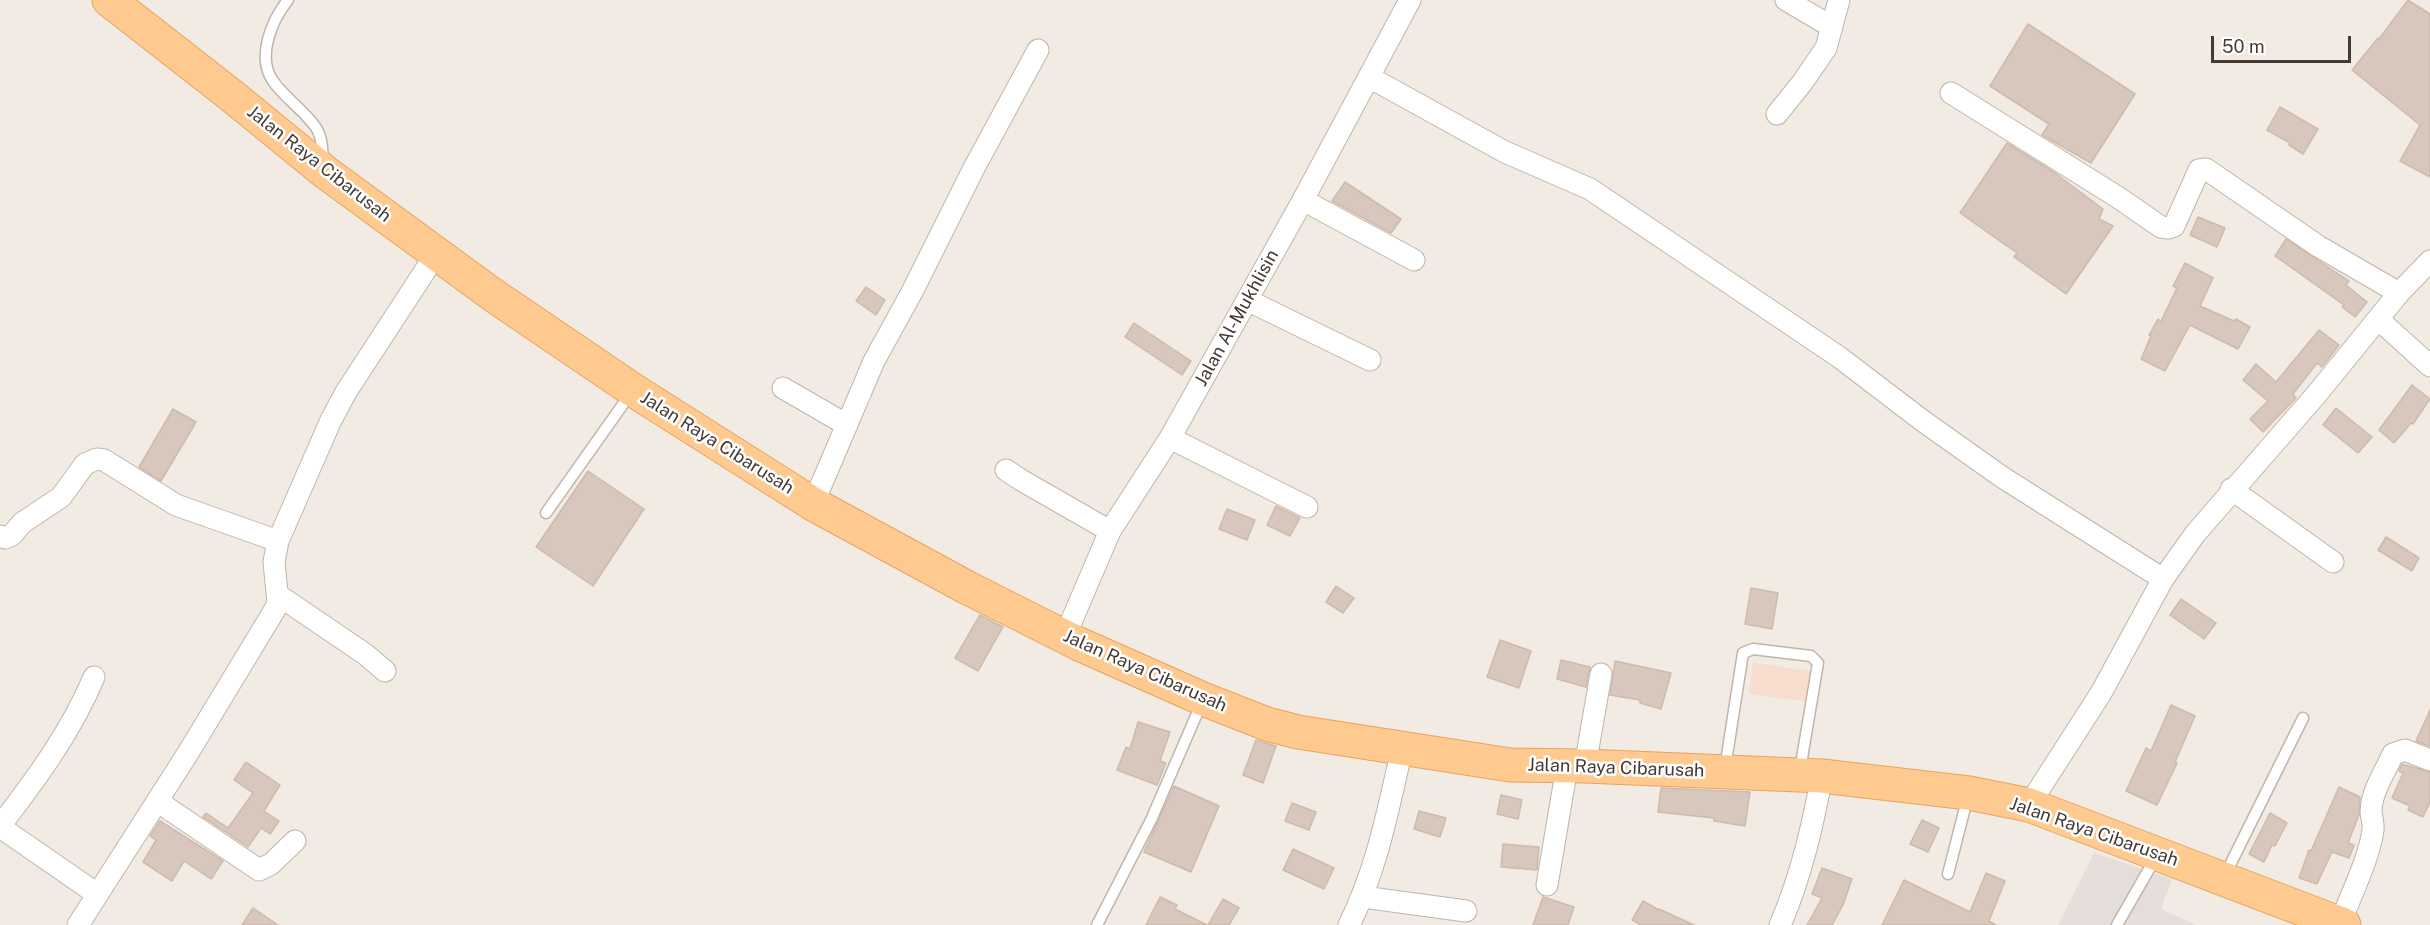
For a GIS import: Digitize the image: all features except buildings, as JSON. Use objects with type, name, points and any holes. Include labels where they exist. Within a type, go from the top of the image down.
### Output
[{"type":"main road","name":"Jalan Raya Cibarusah","points":[[109,0],[325,172],[436,254],[633,390],[813,504],[966,587],[1065,636],[1203,699],[1276,727],[1333,739],[1510,765],[1725,771],[1811,776],[1969,793],[2030,805],[2154,861],[2223,878],[2331,923]]},
{"type":"street","name":"Jalan Al-Mukhlisin","points":[[1065,636],[1110,531],[1170,438],[1303,200],[1410,0]]},
{"type":"street","points":[[1786,0],[1832,27]]},
{"type":"street","points":[[1777,114],[1826,48],[1839,0]]},
{"type":"street","points":[[813,504],[874,361],[1038,50]]},
{"type":"street","points":[[1369,77],[1505,152],[1590,189],[1839,357],[2002,477],[2163,579]]},
{"type":"street","points":[[1951,93],[2119,198],[2161,227],[2174,226],[2199,170],[2206,169],[2318,246],[2399,293]]},
{"type":"street","points":[[1303,200],[1414,260]]},
{"type":"street","points":[[78,925],[274,611],[278,603],[274,562],[278,541],[339,404],[436,254]]},
{"type":"street","points":[[2030,805],[2101,693],[2163,579],[2194,534],[2231,489],[2316,395],[2399,293],[2430,261]]},
{"type":"street","points":[[1247,300],[1370,360]]},
{"type":"street","points":[[2378,319],[2430,366]]},
{"type":"street","points":[[783,388],[847,425]]},
{"type":"street","points":[[1170,438],[1307,507]]},
{"type":"street","points":[[0,536],[5,538],[12,535],[22,523],[61,497],[85,464],[97,459],[104,460],[176,505],[278,541]]},
{"type":"street","points":[[1006,470],[1110,531]]},
{"type":"street","points":[[2231,489],[2333,562]]},
{"type":"street","points":[[278,595],[365,654],[385,671]]},
{"type":"street","points":[[1547,885],[1601,674]]},
{"type":"street","points":[[94,678],[67,733],[0,827],[97,894]]},
{"type":"street","points":[[1349,925],[1363,897],[1379,849],[1402,749]]},
{"type":"street","points":[[2331,923],[2368,849],[2374,828],[2371,811],[2384,771],[2393,754],[2405,750],[2430,760]]},
{"type":"street","points":[[1780,925],[1794,894],[1807,852],[1811,776]]},
{"type":"street","points":[[157,801],[259,870],[271,864],[295,842]]},
{"type":"street","points":[[1363,897],[1466,910]]},
{"type":"lane","points":[[288,0],[278,12],[266,45],[267,68],[272,80],[314,125],[321,138],[325,172]]},
{"type":"lane","points":[[546,513],[633,390]]},
{"type":"lane","points":[[1725,771],[1743,653],[1752,649],[1811,656],[1818,663],[1811,776]]},
{"type":"lane","points":[[1097,925],[1151,820],[1203,699]]},
{"type":"lane","points":[[2223,878],[2303,718]]},
{"type":"lane","points":[[1948,874],[1969,793]]},
{"type":"lane","points":[[2117,925],[2154,861]]},
{"type":"shaded area","points":[[1753,663],[1821,672],[1817,703],[1749,694]]},
{"type":"shaded area","points":[[2094,853],[2172,879],[2161,909],[2196,925],[2058,925]]}]
